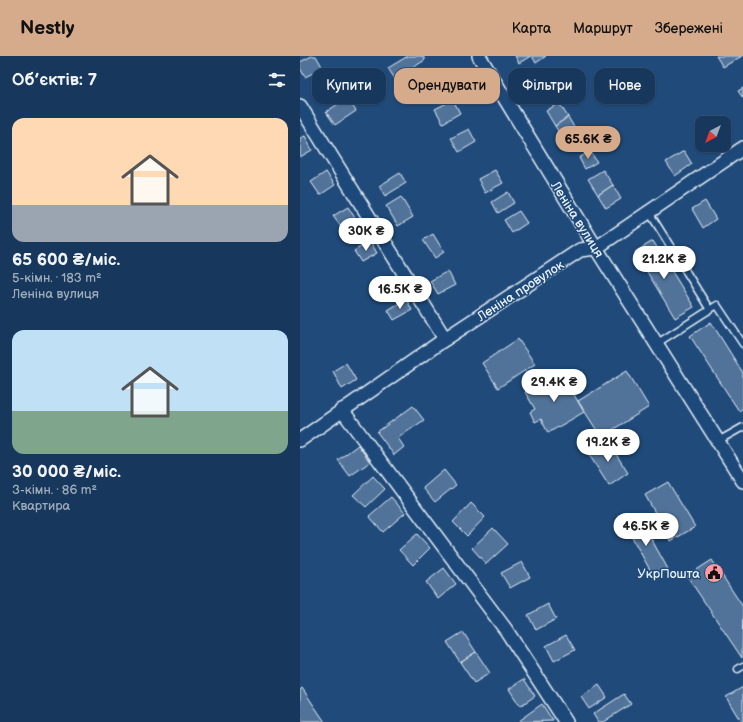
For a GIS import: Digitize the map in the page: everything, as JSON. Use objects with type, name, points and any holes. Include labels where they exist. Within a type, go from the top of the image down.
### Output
[{"type":"street","name":"Леніна вулиця","points":[[479,56],[596,248],[743,481]]},
{"type":"street","points":[[300,106],[445,339]]},
{"type":"street","name":"Леніна провулок","points":[[300,440],[445,339],[580,250],[596,248],[743,148]]},
{"type":"street","points":[[342,410],[506,630],[566,722]]},
{"type":"lane","points":[[649,212],[710,310]]},
{"type":"lane","points":[[656,344],[717,305],[743,344]]},
{"type":"lane","points":[[718,441],[743,427]]},
{"type":"building","points":[[312,56],[316,56],[323,68],[312,68],[312,74],[305,77],[300,68],[300,62]]},
{"type":"building","points":[[408,56],[423,56],[425,60],[412,68],[394,68],[394,77],[388,68]]},
{"type":"building","points":[[515,56],[531,56],[519,63]]},
{"type":"building","points":[[532,56],[546,56],[536,63]]},
{"type":"building","points":[[716,56],[742,56],[723,67]]},
{"type":"building","points":[[743,88],[743,98],[738,91]]},
{"type":"building","points":[[338,104],[351,104],[356,111],[335,125],[326,112]]},
{"type":"building","points":[[445,104],[455,104],[460,113],[443,123],[435,109]]},
{"type":"building","points":[[560,104],[568,117],[555,126],[546,111]]},
{"type":"building","points":[[568,117],[577,132],[564,140],[555,126]]},
{"type":"building","points":[[469,129],[476,142],[459,152],[451,138]]},
{"type":"building","points":[[305,136],[312,150],[300,157],[300,138]]},
{"type":"building","points":[[590,151],[597,162],[585,169],[579,158]]},
{"type":"building","points":[[684,151],[692,164],[675,176],[666,162]]},
{"type":"building","points":[[495,170],[503,183],[485,193],[478,179]]},
{"type":"building","points":[[603,170],[613,185],[598,195],[588,179]]},
{"type":"building","points":[[326,172],[335,185],[320,195],[311,182]]},
{"type":"building","points":[[400,173],[406,183],[385,196],[379,186]]},
{"type":"building","points":[[613,185],[621,199],[606,208],[598,195]]},
{"type":"building","points":[[508,192],[514,203],[498,213],[492,202]]},
{"type":"building","points":[[401,197],[413,217],[398,226],[386,206]]},
{"type":"building","points":[[705,201],[716,219],[703,228],[692,209]]},
{"type":"building","points":[[348,207],[355,218],[341,227],[333,216]]},
{"type":"building","points":[[519,211],[527,223],[512,233],[504,220]]},
{"type":"building","points":[[433,234],[444,252],[435,258],[423,240]]},
{"type":"building","points":[[370,241],[377,253],[361,262],[354,251]]},
{"type":"building","points":[[653,241],[694,307],[675,318],[635,252]]},
{"type":"building","points":[[448,271],[455,285],[438,294],[430,281]]},
{"type":"building","points":[[393,278],[400,291],[384,300],[377,287]]},
{"type":"building","points":[[406,299],[412,310],[394,320],[388,310]]},
{"type":"building","points":[[711,322],[743,373],[743,408],[739,411],[690,336]]},
{"type":"building","points":[[518,339],[535,364],[498,388],[482,363]]},
{"type":"building","points":[[346,363],[356,380],[342,389],[333,371]]},
{"type":"building","points":[[627,371],[649,407],[601,437],[578,401]]},
{"type":"building","points":[[561,372],[584,412],[548,433],[541,419],[535,422],[530,412],[535,409],[525,392]]},
{"type":"building","points":[[413,406],[424,420],[398,438],[404,447],[394,455],[377,432]]},
{"type":"building","points":[[607,440],[628,473],[609,486],[588,453]]},
{"type":"building","points":[[358,445],[370,462],[350,476],[338,460]]},
{"type":"building","points":[[444,470],[456,485],[435,502],[423,488]]},
{"type":"building","points":[[373,476],[385,489],[366,507],[353,495]]},
{"type":"building","points":[[668,482],[695,527],[671,541],[645,495]]},
{"type":"building","points":[[391,497],[405,513],[383,532],[369,516]]},
{"type":"building","points":[[471,503],[485,517],[467,536],[453,522]]},
{"type":"building","points":[[639,517],[668,569],[654,577],[625,525]]},
{"type":"building","points":[[493,528],[508,544],[486,564],[472,548]]},
{"type":"building","points":[[417,534],[430,548],[413,565],[399,550]]},
{"type":"building","points":[[712,560],[743,607],[742,658],[687,576]]},
{"type":"building","points":[[522,562],[530,577],[510,588],[501,573]]},
{"type":"building","points":[[444,568],[456,584],[438,599],[426,582]]},
{"type":"building","points":[[548,604],[556,619],[536,630],[528,615]]},
{"type":"building","points":[[463,632],[476,652],[460,662],[447,642]]},
{"type":"building","points":[[566,635],[575,650],[554,661],[546,646]]},
{"type":"building","points":[[476,652],[490,673],[474,683],[460,662]]},
{"type":"building","points":[[524,679],[535,696],[520,706],[509,689]]},
{"type":"building","points":[[599,685],[607,697],[589,709],[581,697]]},
{"type":"building","points":[[743,687],[743,722],[741,722],[726,697]]},
{"type":"building","points":[[302,688],[325,722],[300,722],[300,690]]},
{"type":"building","points":[[624,694],[631,704],[603,722],[598,722],[593,714]]},
{"type":"building","points":[[542,704],[553,721],[518,722],[518,721]]},
{"type":"place","name":"УкрПошта","points":[[714,573]]}]
